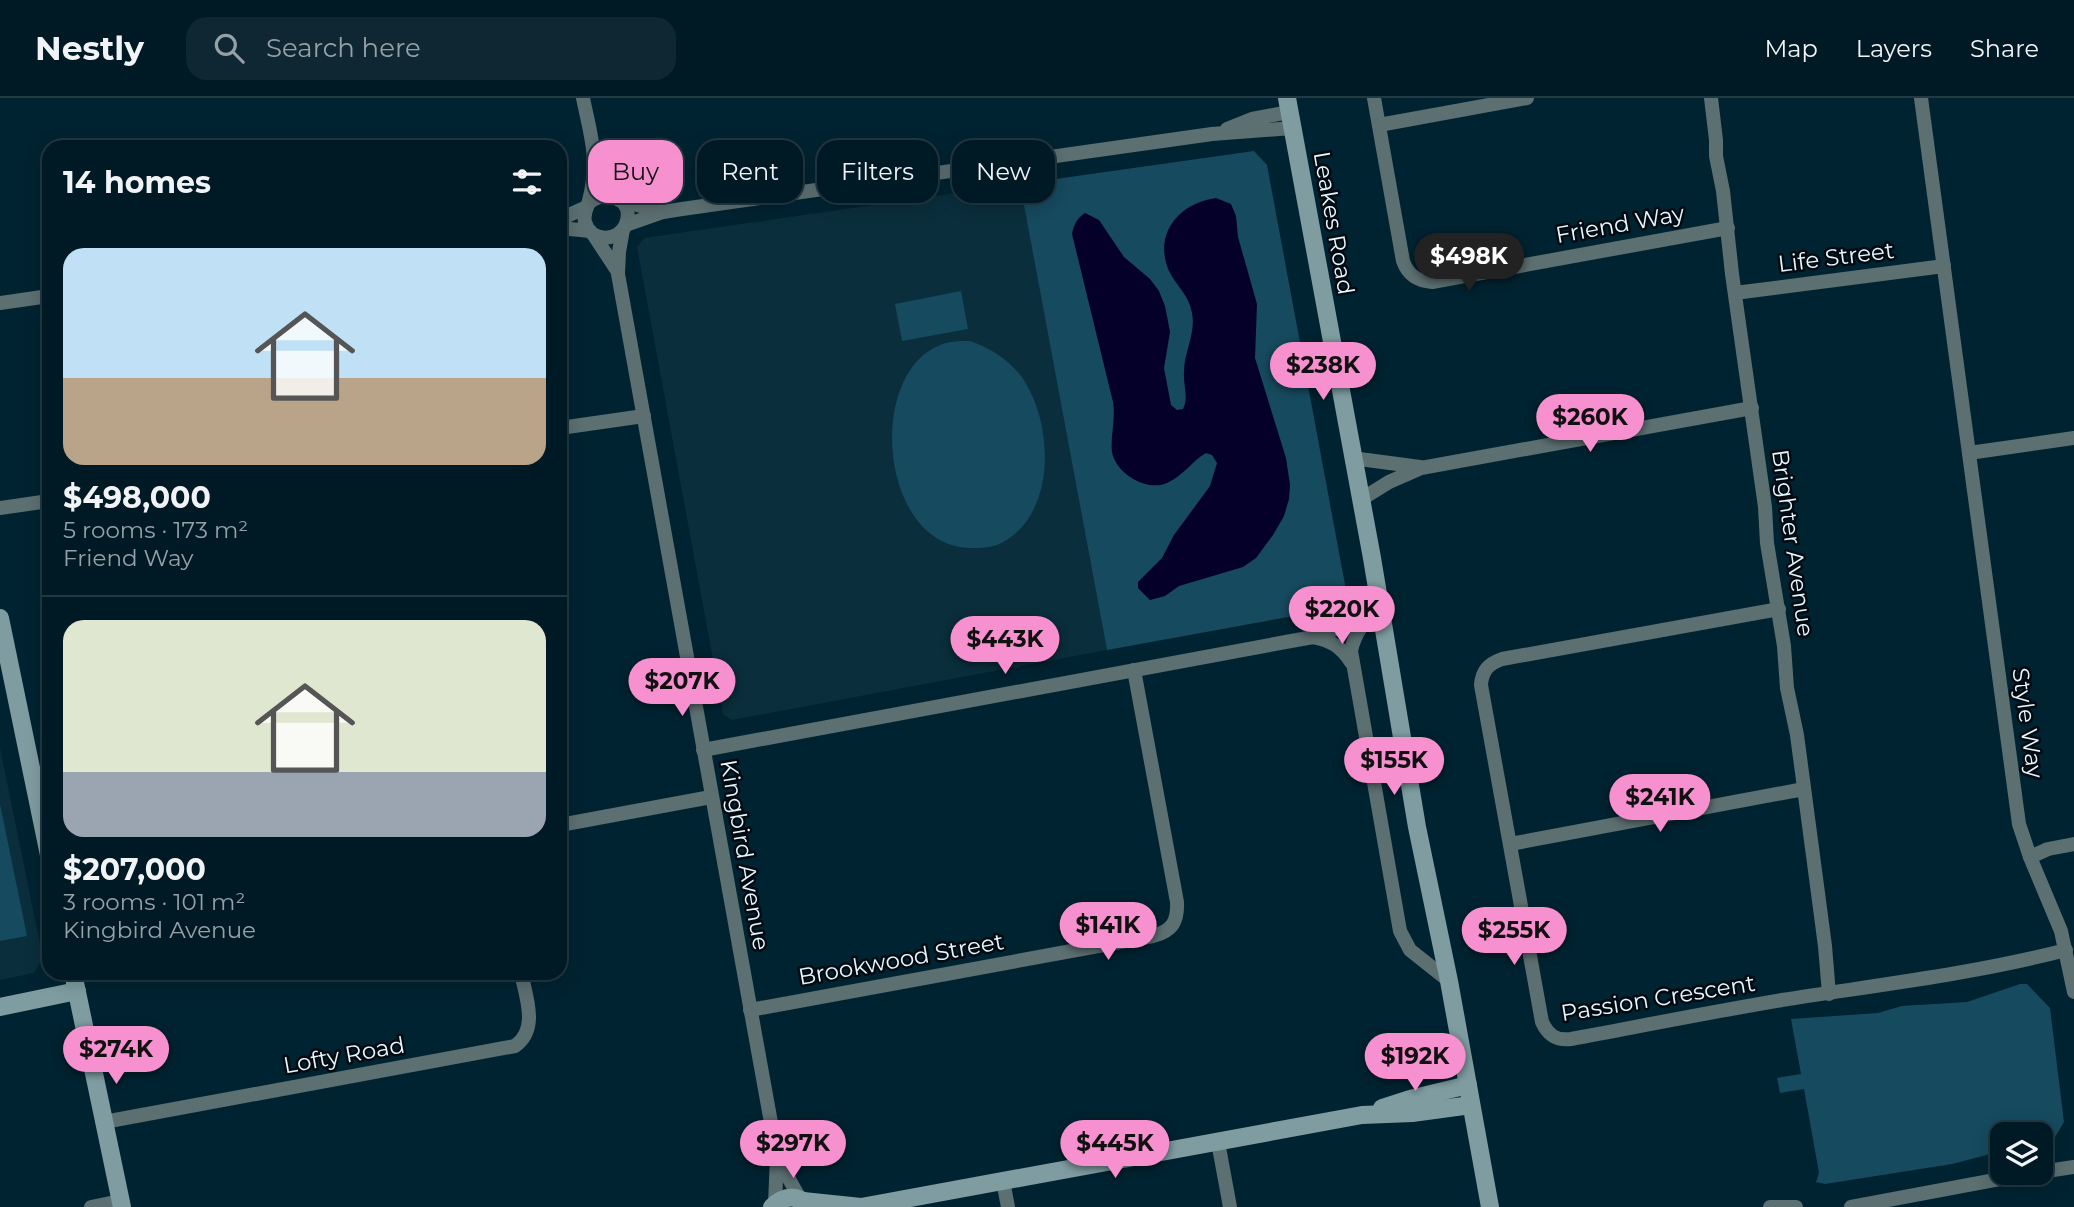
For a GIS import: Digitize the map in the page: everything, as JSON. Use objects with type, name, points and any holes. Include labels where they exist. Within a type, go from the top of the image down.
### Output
[{"type":"street","points":[[583,98],[590,140]]},
{"type":"street","name":"Friend Way","points":[[1374,98],[1403,261],[1411,275],[1423,281],[1432,282],[1728,228]]},
{"type":"street","points":[[1379,125],[1527,98]]},
{"type":"street","name":"Brighter Avenue","points":[[1711,98],[1718,169],[1765,507],[1767,543],[1779,609],[1787,688],[1797,735],[1829,994]]},
{"type":"street","name":"Style Way","points":[[1921,98],[2017,806],[2030,857],[2056,916],[2074,992]]},
{"type":"street","points":[[567,229],[592,232],[605,238],[612,237],[625,227],[663,212],[1212,134],[1252,119],[1289,113]]},
{"type":"street","name":"Leakes Road","points":[[1289,113],[1380,605],[1417,827],[1468,1086],[1485,1204]]},
{"type":"street","points":[[567,216],[591,203]]},
{"type":"street","points":[[620,203],[626,211],[625,227]]},
{"type":"street","points":[[633,203],[663,212]]},
{"type":"street","points":[[588,205],[585,220],[592,232]]},
{"type":"street","name":"Kingbird Avenue","points":[[625,227],[619,252],[618,274],[777,1156],[774,1205]]},
{"type":"street","name":"Kingbird Avenue","points":[[592,232],[618,274]]},
{"type":"street","name":"Life Street","points":[[1735,293],[1944,266]]},
{"type":"street","points":[[0,303],[42,297]]},
{"type":"street","points":[[1360,500],[1390,482],[1422,468],[1752,408]]},
{"type":"street","points":[[567,427],[645,416]]},
{"type":"street","points":[[1969,453],[2074,438]]},
{"type":"street","points":[[1353,458],[1422,468]]},
{"type":"street","points":[[0,508],[42,502]]},
{"type":"street","points":[[1380,605],[1353,639],[1351,662],[1401,931],[1410,950],[1449,981]]},
{"type":"street","name":"Passion Crescent","points":[[1779,609],[1492,662],[1481,676],[1542,1022],[1554,1037],[1571,1039],[2035,958],[2066,950]]},
{"type":"street","points":[[0,618],[42,821]]},
{"type":"street","points":[[703,750],[1313,637],[1339,628],[1362,625]]},
{"type":"street","points":[[1313,637],[1332,642],[1351,662]]},
{"type":"street","name":"Brookwood Street","points":[[750,1010],[1153,936],[1169,930],[1176,919],[1177,902],[1134,670]]},
{"type":"street","points":[[1510,844],[1804,789]]},
{"type":"street","points":[[567,824],[711,797]]},
{"type":"street","points":[[2030,857],[2048,849],[2074,845]]},
{"type":"street","name":"Lofty Road","points":[[104,1122],[509,1048],[524,1038],[529,1025],[522,980]]},
{"type":"street","points":[[0,1007],[75,982],[121,1204],[91,1207]]},
{"type":"street","points":[[1362,1115],[1410,1099],[1468,1086]]},
{"type":"street","points":[[774,1205],[786,1198],[861,1207],[1362,1115],[1471,1105]]},
{"type":"street","points":[[1218,1142],[1230,1207]]},
{"type":"street","name":"Kingbird Avenue","points":[[777,1156],[804,1202]]},
{"type":"street","points":[[2053,1170],[2074,1167]]},
{"type":"street","points":[[1003,1181],[1008,1207]]},
{"type":"street","points":[[1860,1206],[1990,1181]]},
{"type":"street","points":[[1770,1207],[1796,1207]]},
{"type":"shaded area","points":[[1254,151],[1267,165],[1349,606],[1107,650],[1024,203],[1055,203],[1055,179]]},
{"type":"shaded area","points":[[952,194],[952,203],[1024,203],[1107,650],[732,720],[723,714],[637,247],[644,238],[888,203],[938,203],[938,196]]},
{"type":"shaded area","points":[[1216,198],[1231,204],[1236,216],[1238,237],[1257,304],[1255,358],[1286,458],[1289,499],[1284,516],[1256,558],[1243,567],[1179,586],[1165,596],[1150,600],[1138,588],[1138,582],[1162,558],[1174,535],[1210,486],[1217,463],[1212,455],[1206,453],[1173,480],[1159,485],[1142,483],[1119,467],[1112,452],[1113,402],[1072,234],[1076,222],[1085,213],[1099,220],[1124,257],[1150,279],[1159,291],[1170,332],[1164,368],[1171,405],[1177,410],[1183,409],[1186,400],[1185,365],[1193,321],[1186,296],[1169,271],[1164,245],[1173,222],[1181,214],[1191,206]]},
{"type":"shaded area","points":[[961,291],[968,329],[902,341],[895,304]]},
{"type":"shaded area","points":[[970,341],[998,355],[1021,376],[1039,415],[1045,460],[1043,482],[1036,504],[1026,522],[1002,543],[977,548],[941,541],[918,521],[902,493],[894,459],[893,424],[900,391],[915,364],[942,344]]},
{"type":"shaded area","points":[[0,748],[42,960],[34,973],[0,980]]},
{"type":"shaded area","points":[[0,804],[27,936],[0,941]]},
{"type":"shaded area","points":[[2027,984],[2050,1008],[2064,1122],[2053,1141],[2053,1122],[1990,1122],[1990,1154],[1952,1164],[1825,1184],[1816,1182],[1819,1173],[1804,1089],[1780,1093],[1777,1078],[1801,1074],[1791,1019],[1878,1013],[1902,1006],[1967,1002]]}]
